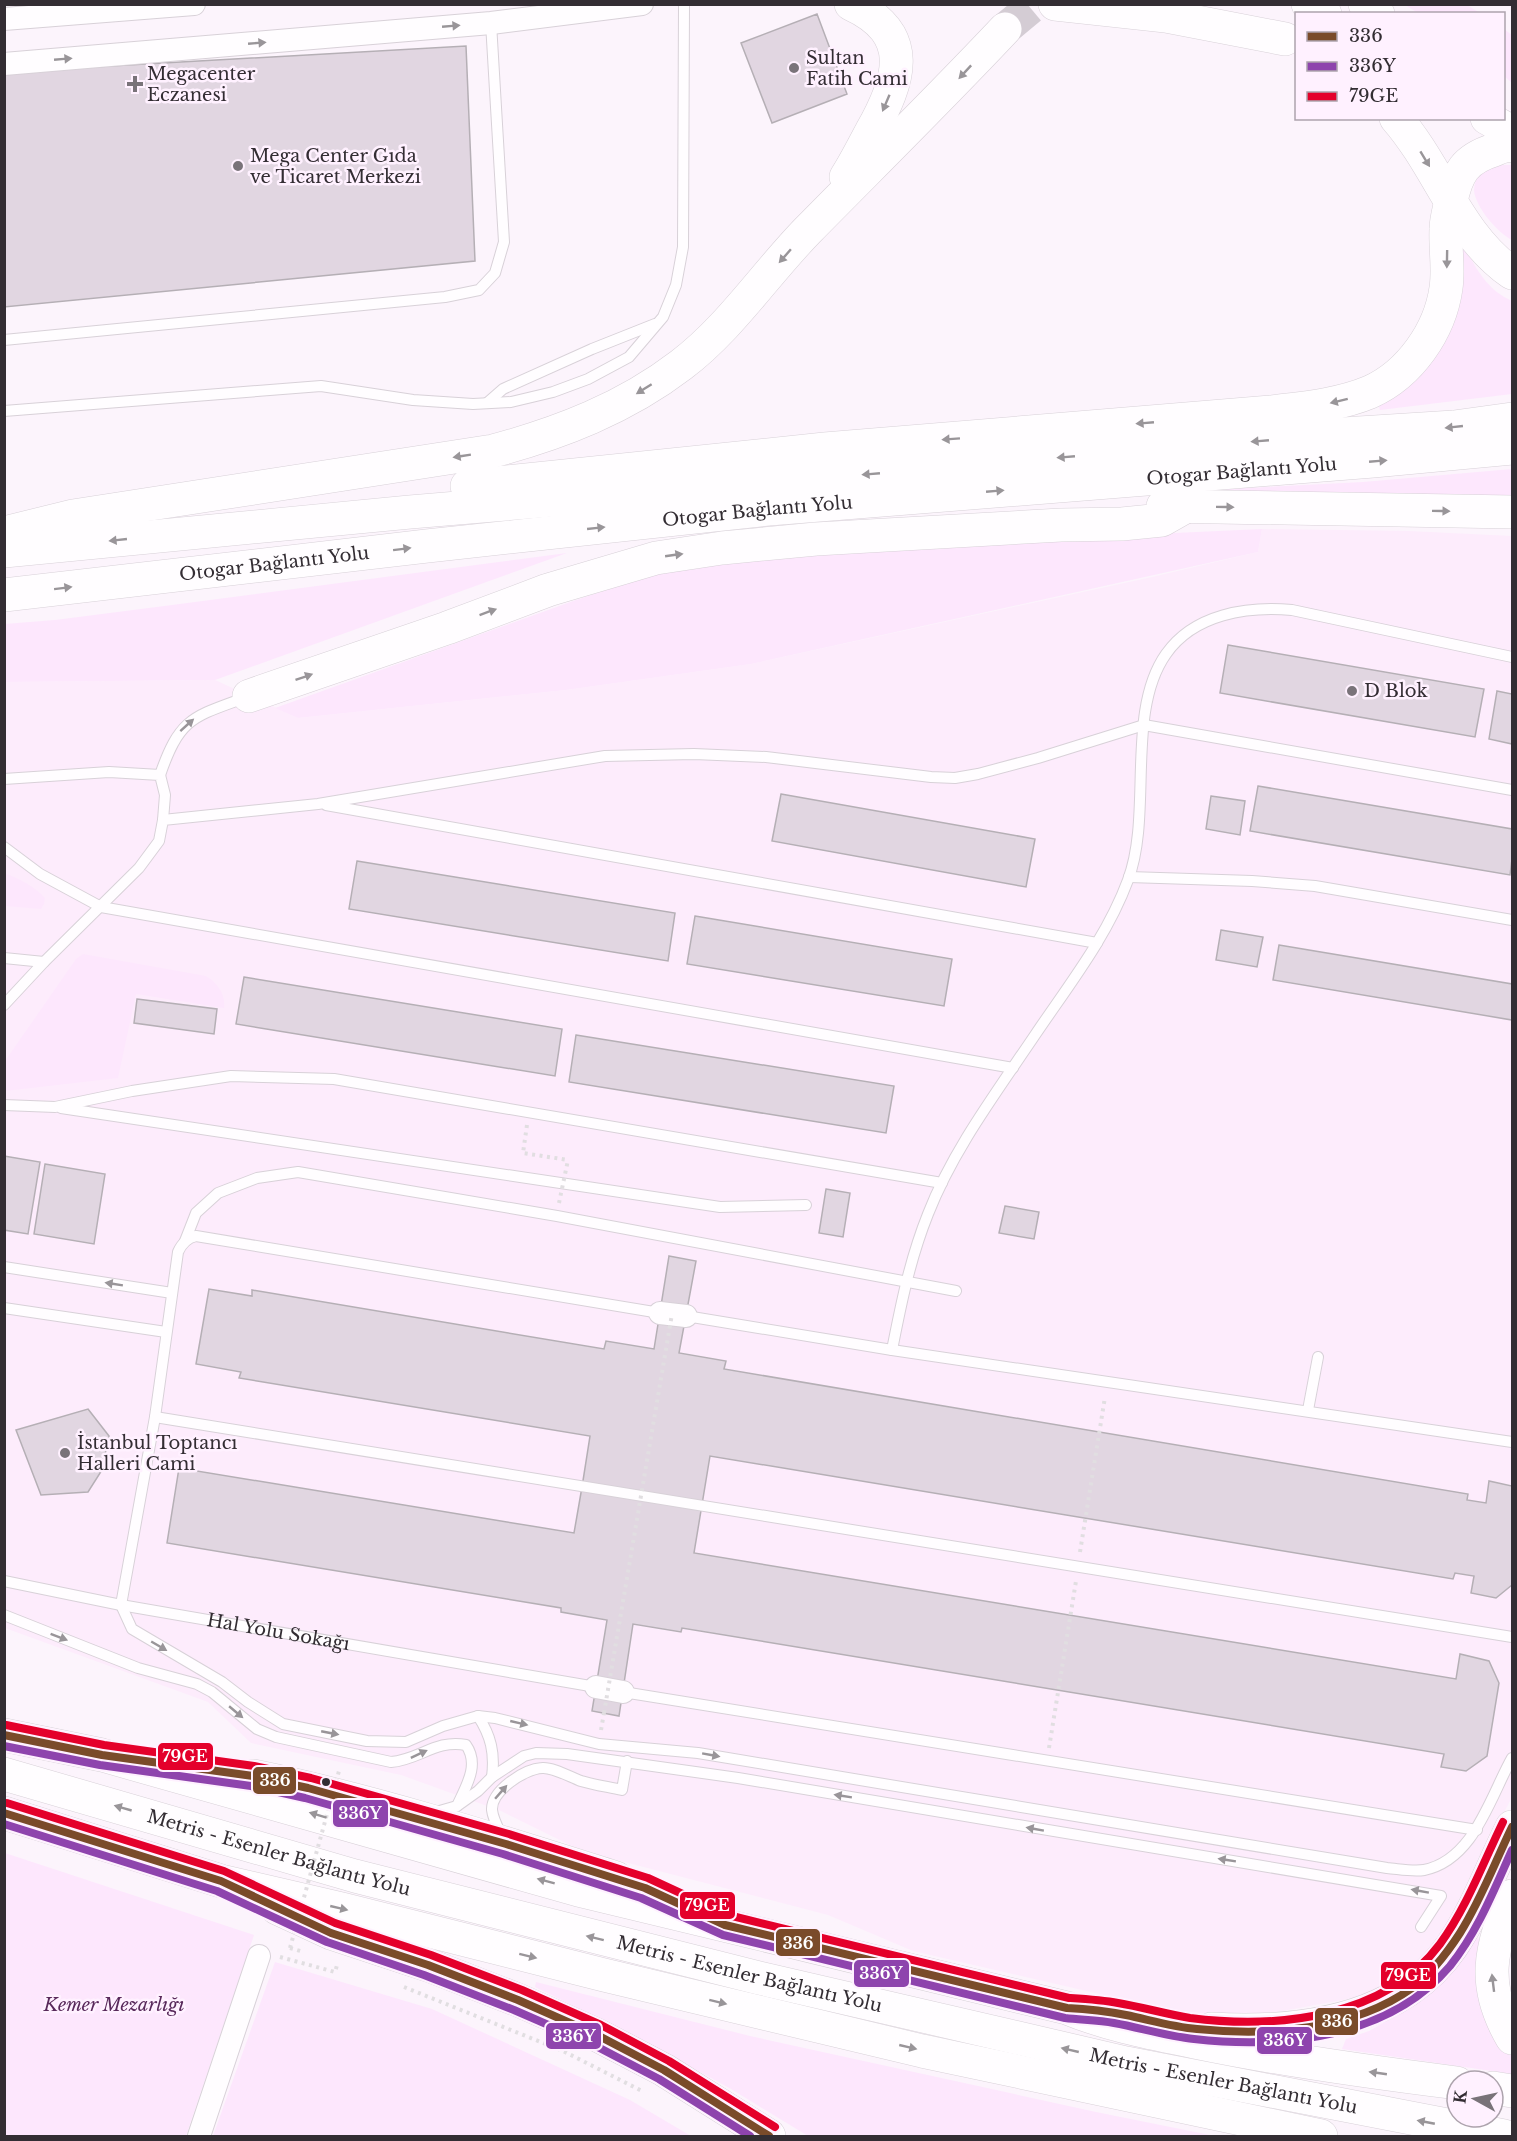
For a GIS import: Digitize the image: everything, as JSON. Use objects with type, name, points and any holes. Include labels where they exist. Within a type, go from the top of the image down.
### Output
[{"type":"main road","points":[[806,232],[849,172],[882,114],[893,87],[897,68],[890,34],[867,12],[851,4]]},
{"type":"main road","points":[[1055,4],[1166,16],[1291,42]]},
{"type":"main road","points":[[1201,4],[1250,22],[1291,42]]},
{"type":"main road","points":[[1308,4],[1322,12]]},
{"type":"main road","points":[[4,533],[73,516],[492,451],[535,440],[588,421],[681,365],[753,294],[806,232],[932,107],[1005,29]]},
{"type":"main road","points":[[1398,120],[1410,135],[1485,251],[1507,267]]},
{"type":"main road","points":[[1491,120],[1512,132]]},
{"type":"main road","points":[[176,534],[243,514],[495,482],[825,448],[1271,412],[1337,402],[1371,392],[1395,376],[1412,361],[1430,336],[1440,314],[1446,289],[1448,257],[1446,227],[1455,183],[1466,164],[1484,153],[1507,145],[1512,146]]},
{"type":"main road","name":"Otogar Bağlantı Yolu","points":[[4,551],[410,512],[1312,436],[1454,427],[1512,419]]},
{"type":"main road","name":"Otogar Bağlantı Yolu","points":[[4,595],[769,509],[1512,448]]},
{"type":"main road","points":[[769,509],[800,517],[828,519],[918,514],[1064,512],[1145,506],[1512,512]]},
{"type":"main road","points":[[249,696],[447,628],[548,590],[656,558],[722,548],[816,539],[1061,525],[1122,524],[1162,520],[1185,507]]},
{"type":"main road","points":[[4,1735],[102,1755],[253,1776],[308,1788],[506,1844],[645,1888],[725,1924]]},
{"type":"main road","points":[[102,1755],[518,1874],[1066,2008],[1094,2019],[1136,2030],[1295,2061],[1445,2081]]},
{"type":"main road","name":"Metris - Esenler Bağlantı Yolu","points":[[4,1774],[355,1876],[759,1978],[1126,2063],[1504,2136]]},
{"type":"main road","name":"Metris - Esenler Bağlantı Yolu","points":[[4,1813],[221,1881],[592,1972],[922,2051],[1147,2101],[1321,2136]]},
{"type":"main road","points":[[1066,2008],[1102,2010],[1195,2029],[1243,2031],[1310,2026],[1370,2010],[1412,1988],[1432,1970],[1451,1947],[1470,1917],[1512,1827]]},
{"type":"main road","points":[[221,1881],[331,1933],[438,1969],[518,2000],[597,2035],[664,2070],[769,2136]]},
{"type":"main road","points":[[1512,1896],[1496,1939],[1491,1964],[1494,1991],[1501,2017],[1512,2038]]},
{"type":"street","points":[[4,19],[194,4]]},
{"type":"street","points":[[4,64],[490,23],[642,4]]},
{"type":"street","name":"Hal Yolu Sokağı","points":[[596,1687],[623,1692]]},
{"type":"street","points":[[198,2136],[259,1956]]},
{"type":"lane","points":[[4,411],[321,386],[413,400],[511,402],[553,392],[588,379],[628,357],[663,317],[676,285],[682,247],[684,4]]},
{"type":"lane","points":[[4,340],[445,297],[479,290],[495,273],[504,243],[490,23]]},
{"type":"lane","points":[[487,403],[503,389],[592,349],[658,323]]},
{"type":"lane","points":[[892,1350],[905,1282],[928,1214],[942,1183],[966,1140],[1097,943],[1120,902],[1129,878],[1138,834],[1144,725],[1153,681],[1164,656],[1178,639],[1199,625],[1246,609],[1272,608],[1292,610],[1512,657]]},
{"type":"lane","points":[[4,1005],[139,868],[159,841],[165,795],[160,776],[168,752],[179,732],[197,716],[249,696]]},
{"type":"lane","points":[[163,820],[318,804],[605,756],[694,754],[766,757],[955,778],[1016,765],[1144,725],[1512,790]]},
{"type":"lane","points":[[4,779],[109,772],[160,776]]},
{"type":"lane","points":[[318,804],[1097,943]]},
{"type":"lane","points":[[4,847],[40,874],[100,907],[1013,1068]]},
{"type":"lane","points":[[1129,878],[1252,880],[1315,886],[1512,920]]},
{"type":"lane","points":[[4,958],[44,962]]},
{"type":"lane","points":[[55,1107],[132,1091],[231,1076],[334,1079],[942,1183]]},
{"type":"lane","points":[[4,1105],[55,1107],[720,1207],[806,1205]]},
{"type":"lane","points":[[956,1291],[556,1216],[298,1172],[257,1178],[219,1193],[196,1213],[178,1252],[155,1417],[121,1605],[132,1629],[222,1682],[283,1724],[367,1741],[406,1742],[442,1726],[478,1716],[495,1718],[607,1745],[698,1753],[1387,1868],[1421,1870],[1448,1861],[1477,1830],[1512,1758]]},
{"type":"lane","points":[[185,1241],[196,1236],[892,1350],[1512,1442]]},
{"type":"lane","points":[[4,1267],[172,1293]]},
{"type":"lane","points":[[4,1308],[166,1332]]},
{"type":"lane","points":[[1308,1410],[1318,1358]]},
{"type":"lane","points":[[155,1417],[1512,1637]]},
{"type":"lane","name":"Hal Yolu Sokağı","points":[[4,1581],[121,1605],[596,1687]]},
{"type":"lane","points":[[4,1614],[138,1668],[197,1684],[212,1692],[257,1729],[276,1737],[391,1762],[405,1761],[444,1743],[466,1745],[473,1759],[472,1770],[457,1806]]},
{"type":"lane","points":[[623,1692],[1477,1830]]},
{"type":"lane","points":[[478,1716],[492,1744],[494,1762],[492,1777]]},
{"type":"lane","points":[[396,1813],[441,1812],[457,1806],[478,1791],[492,1777],[524,1756],[536,1753],[567,1754],[738,1778],[1441,1896],[1421,1928]]},
{"type":"lane","points":[[506,1844],[495,1820],[492,1810],[493,1801],[520,1775],[543,1767],[584,1782],[622,1790],[627,1761]]},
{"type":"path","points":[[530,1113],[523,1153],[568,1160],[559,1203]]},
{"type":"path","points":[[604,1713],[673,1314]]},
{"type":"path","points":[[290,1948],[339,1772]]},
{"type":"path","points":[[259,1956],[266,1953],[335,1972],[338,1962],[349,1966]]},
{"type":"path","points":[[394,1983],[563,2051],[648,2094]]},
{"type":"shaded area","points":[[1262,529],[1409,531],[1512,536],[1512,1797],[1437,1944],[1410,1970],[1370,1995],[1277,2012],[1220,2015],[1169,2010],[913,1951],[828,1915],[582,1851],[501,1811],[401,1775],[251,1743],[208,1702],[5,1628],[4,682],[215,680],[298,718],[566,690],[751,664],[1152,577],[1258,552]]},
{"type":"green space","points":[[1405,5],[1467,5],[1478,12],[1416,12]]},
{"type":"green space","points":[[1505,30],[1512,35],[1512,83],[1505,77]]},
{"type":"green space","points":[[1512,165],[1512,240],[1500,232],[1488,219],[1478,204],[1474,190],[1477,175],[1492,166]]},
{"type":"green space","points":[[1461,238],[1475,266],[1487,283],[1512,301],[1512,394],[1380,410],[1377,401],[1386,395]]},
{"type":"green space","points":[[1512,469],[1512,496],[1210,497],[1209,490],[1363,482]]},
{"type":"green space","points":[[1262,529],[1258,552],[751,664],[566,690],[298,718],[275,708],[576,600],[659,573],[851,548]]},
{"type":"green space","points":[[567,553],[215,680],[5,682],[5,624],[55,620]]},
{"type":"green space","points":[[4,873],[26,883],[41,894],[45,898],[41,909],[5,906]]},
{"type":"green space","points":[[83,954],[206,976],[220,989],[224,998],[224,1008],[136,994],[118,1078],[5,1091],[5,1061],[76,959]]},
{"type":"green space","name":"Kemer Mezarlığı","points":[[5,1853],[254,1935],[186,2136],[5,2136]]},
{"type":"green space","points":[[1471,1936],[1481,1940],[1506,2049],[1512,2056],[1512,2074],[1505,2073],[1505,2069],[1478,2069],[1342,2049],[1346,2039],[1369,2031],[1402,2012]]},
{"type":"green space","points":[[275,1962],[432,2009],[630,2100],[691,2136],[213,2136]]},
{"type":"green space","points":[[536,1982],[750,2036],[1215,2136],[808,2136],[731,2089],[669,2055],[535,1987]]},
{"type":"building","name":"Sultan Fatih Cami","points":[[817,14],[847,94],[772,123],[741,43]]},
{"type":"building","name":"Mega Center Gıda ve Ticaret Merkezi","points":[[466,46],[475,261],[4,307],[4,72]]},
{"type":"building","name":"D Blok","points":[[1228,645],[1484,689],[1475,737],[1220,693]]},
{"type":"building","points":[[1497,691],[1512,694],[1512,744],[1489,739]]},
{"type":"building","points":[[1258,786],[1512,829],[1510,875],[1250,831]]},
{"type":"building","points":[[781,794],[1035,839],[1026,887],[772,841]]},
{"type":"building","points":[[1211,796],[1245,801],[1240,835],[1206,829]]},
{"type":"building","points":[[357,861],[675,913],[668,961],[349,909]]},
{"type":"building","points":[[695,916],[952,959],[944,1006],[687,964]]},
{"type":"building","points":[[1221,930],[1263,937],[1257,967],[1216,960]]},
{"type":"building","points":[[1279,945],[1512,984],[1512,1020],[1273,980]]},
{"type":"building","points":[[244,977],[562,1029],[555,1076],[236,1024]]},
{"type":"building","points":[[137,999],[217,1009],[214,1034],[134,1023]]},
{"type":"building","points":[[576,1035],[894,1086],[886,1133],[569,1082]]},
{"type":"building","points":[[4,1156],[40,1162],[28,1234],[4,1230]]},
{"type":"building","points":[[45,1164],[105,1174],[94,1244],[34,1234]]},
{"type":"building","points":[[826,1189],[850,1193],[843,1237],[819,1233]]},
{"type":"building","points":[[1005,1206],[1039,1212],[1034,1239],[999,1233]]},
{"type":"building","points":[[669,1256],[696,1261],[679,1353],[726,1361],[724,1369],[1468,1494],[1467,1500],[1486,1503],[1489,1481],[1512,1486],[1512,1585],[1496,1598],[1471,1593],[1474,1576],[1455,1573],[1453,1579],[710,1456],[694,1553],[1456,1679],[1460,1654],[1489,1661],[1499,1683],[1487,1756],[1466,1771],[1441,1767],[1444,1754],[682,1628],[681,1632],[633,1624],[619,1716],[592,1711],[607,1620],[561,1612],[561,1608],[167,1543],[179,1468],[574,1533],[582,1487],[590,1436],[239,1378],[241,1372],[196,1364],[209,1289],[252,1296],[252,1290],[604,1349],[606,1341],[654,1349]]},
{"type":"building","name":"İstanbul Toptancı Halleri Cami","points":[[88,1409],[109,1436],[102,1470],[88,1492],[41,1495],[16,1430]]},
{"type":"tunnel","points":[[1005,29],[1035,4]]},
{"type":"transit line","name":"79GE","points":[[6,1725],[104,1745],[254,1766],[311,1778],[509,1834],[648,1878],[728,1915],[1069,1998],[1112,2002],[1190,2018],[1223,2021],[1257,2022],[1326,2013],[1359,2003],[1389,1989],[1417,1969],[1450,1930],[1467,1900],[1503,1822]]},
{"type":"transit line","name":"336","points":[[4,1735],[102,1755],[253,1776],[308,1788],[506,1844],[645,1888],[725,1925],[1067,2008],[1111,2012],[1170,2025],[1224,2031],[1280,2030],[1336,2022],[1363,2014],[1412,1988],[1438,1963],[1460,1933],[1512,1827]]},
{"type":"transit line","name":"336Y","points":[[4,1746],[100,1765],[251,1786],[305,1798],[503,1854],[641,1898],[723,1935],[1065,2018],[1114,2023],[1184,2038],[1228,2042],[1298,2039],[1332,2033],[1366,2023],[1397,2009],[1425,1990],[1460,1953],[1485,1910],[1512,1850]]},
{"type":"transit line","name":"79GE","points":[[7,1803],[224,1871],[335,1923],[431,1955],[522,1990],[601,2025],[669,2061],[775,2127]]},
{"type":"transit line","name":"336","points":[[4,1813],[221,1881],[331,1933],[428,1965],[518,2000],[597,2035],[664,2070],[769,2136]]},
{"type":"transit line","name":"336Y","points":[[4,1824],[217,1891],[327,1942],[424,1975],[514,2010],[592,2044],[659,2079],[750,2136]]},
{"type":"place","name":"Sultan Fatih Cami","points":[[794,68]]},
{"type":"place","name":"Megacenter Eczanesi","points":[[135,84]]},
{"type":"place","name":"Mega Center Gıda ve Ticaret Merkezi","points":[[238,166]]},
{"type":"place","name":"D Blok","points":[[1352,691]]},
{"type":"place","name":"İstanbul Toptancı Halleri Cami","points":[[65,1453]]}]
